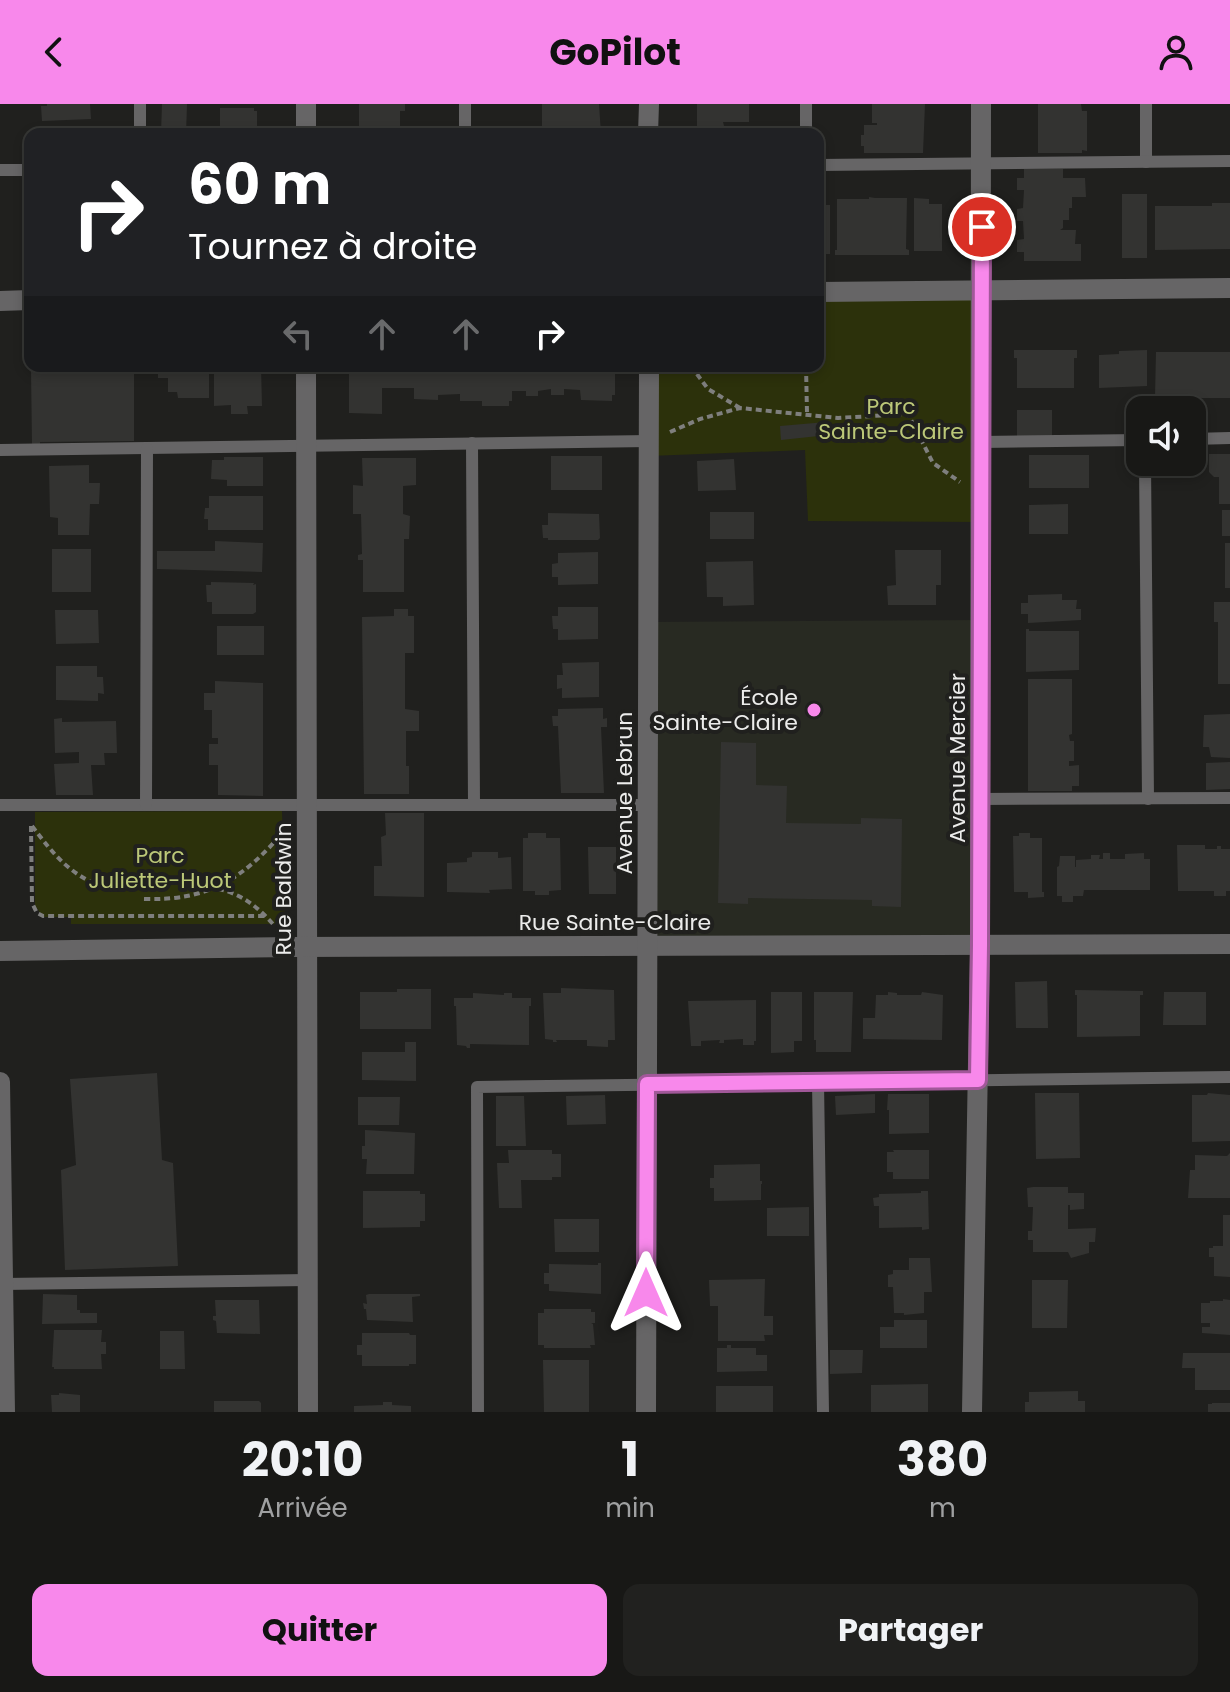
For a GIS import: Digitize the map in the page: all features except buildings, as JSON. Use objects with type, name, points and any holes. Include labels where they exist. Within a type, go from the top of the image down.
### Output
[{"type":"street","points":[[306,104],[306,128]]},
{"type":"street","points":[[648,128],[649,104]]},
{"type":"street","name":"Avenue Mercier","points":[[972,1412],[980,945],[981,104]]},
{"type":"street","points":[[824,292],[1230,288]]},
{"type":"street","points":[[0,301],[24,300]]},
{"type":"street","name":"Rue Baldwin","points":[[306,372],[307,805],[300,947],[308,1412]]},
{"type":"street","name":"Avenue Lebrun","points":[[646,1412],[649,372]]},
{"type":"street","name":"Rue Sainte-Claire","points":[[0,951],[1230,944]]},
{"type":"street","points":[[0,1082],[5,1412]]},
{"type":"lane","points":[[140,104],[140,128]]},
{"type":"lane","points":[[465,104],[465,128]]},
{"type":"lane","points":[[806,104],[806,128]]},
{"type":"lane","points":[[1146,104],[1146,162]]},
{"type":"lane","points":[[824,165],[1230,161]]},
{"type":"lane","points":[[0,170],[24,170]]},
{"type":"lane","points":[[1206,439],[1230,438]]},
{"type":"lane","points":[[981,442],[1126,440]]},
{"type":"lane","points":[[0,450],[649,441]]},
{"type":"lane","points":[[472,443],[474,805]]},
{"type":"lane","points":[[146,805],[147,449]]},
{"type":"lane","points":[[1145,476],[1148,799]]},
{"type":"lane","points":[[980,799],[1230,798]]},
{"type":"lane","points":[[0,805],[648,805]]},
{"type":"lane","points":[[478,1412],[477,1087],[1230,1077]]},
{"type":"lane","points":[[818,1082],[823,1412]]},
{"type":"lane","points":[[3,1284],[307,1280]]},
{"type":"path","points":[[695,372],[708,389],[740,408]]},
{"type":"path","points":[[806,372],[807,413]]},
{"type":"path","points":[[649,441],[700,419],[740,408],[838,418],[908,414],[933,463],[980,496]]},
{"type":"path","points":[[144,899],[176,899],[215,888],[235,878],[257,861],[307,805]]},
{"type":"path","points":[[20,819],[31,826],[58,860],[104,888]]},
{"type":"path","points":[[31,826],[32,903],[37,913],[43,916],[266,916]]},
{"type":"path","points":[[215,888],[243,898],[300,947]]},
{"type":"shaded area","name":"École Sainte-Claire","points":[[981,620],[980,945],[648,946],[648,622]]},
{"type":"green space","name":"Parc Sainte-Claire","points":[[982,290],[980,522],[808,521],[805,450],[649,456],[649,372],[824,372],[824,292]]},
{"type":"green space","name":"Parc Juliette-Huot","points":[[282,811],[285,908],[284,917],[274,924],[71,924],[71,917],[43,917],[35,905],[35,812]]},
{"type":"place","name":"École Sainte-Claire","points":[[814,710]]},
{"type":"route","points":[[646,1293],[647,1084],[978,1080],[982,227]]}]
